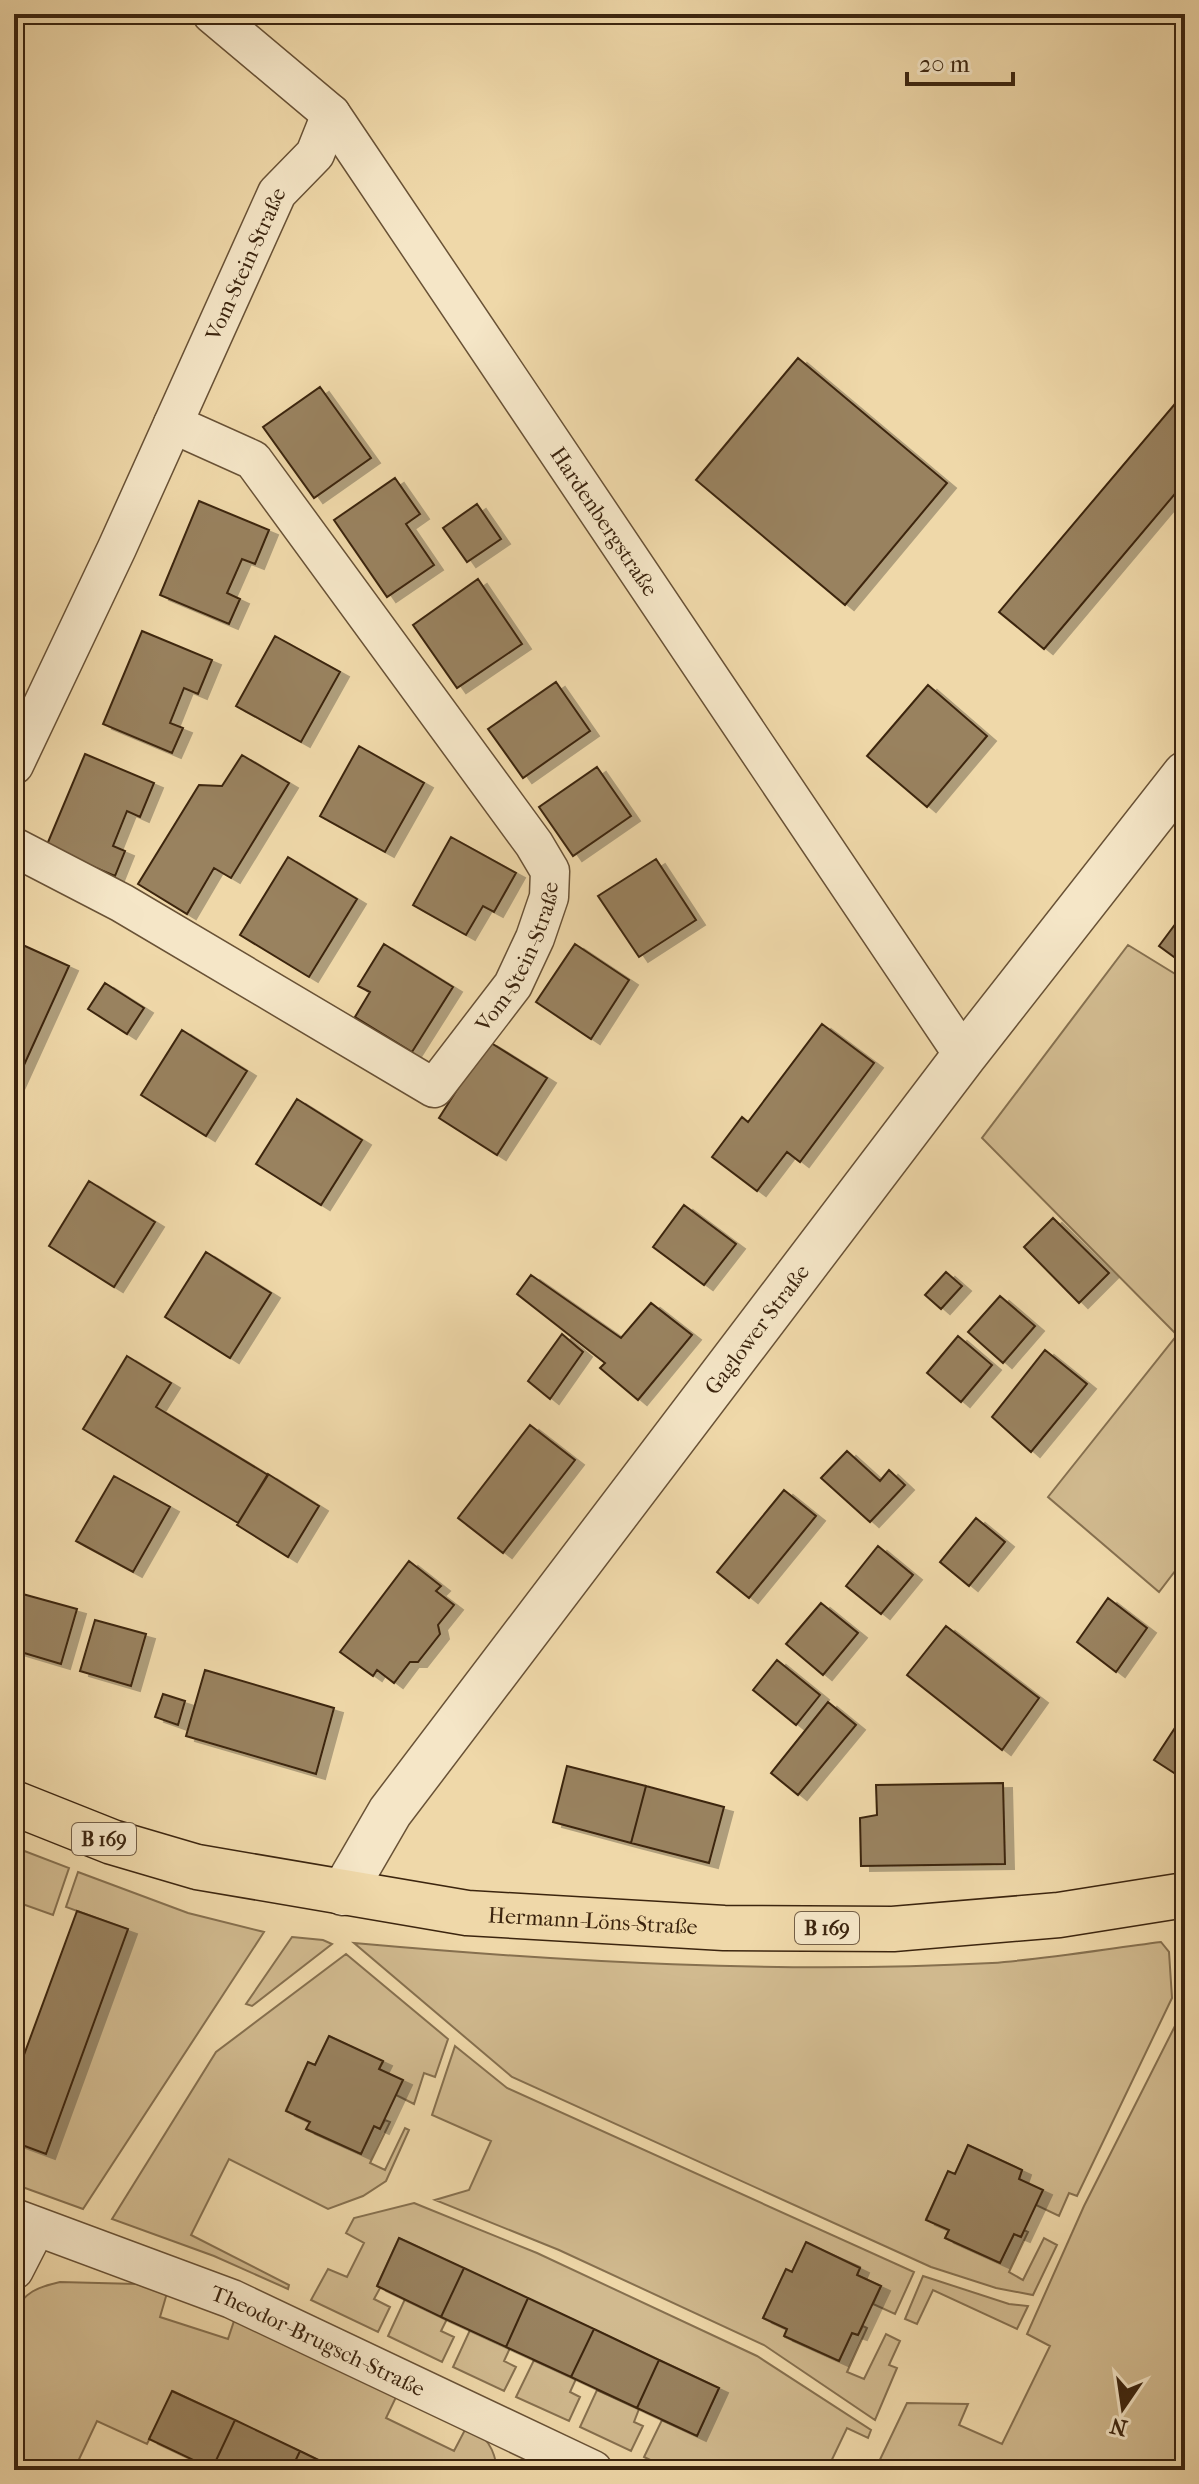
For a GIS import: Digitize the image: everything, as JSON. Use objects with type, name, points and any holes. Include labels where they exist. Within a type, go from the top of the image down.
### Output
[{"type":"main road","name":"Hermann-Löns-Straße","points":[[14,1803],[112,1842],[197,1867],[467,1913],[674,1926],[877,1929],[1059,1915],[1185,1895]]},
{"type":"street","name":"Hardenbergstraße","points":[[212,14],[331,114],[964,1056]]},
{"type":"street","name":"Vom-Stein-Straße","points":[[14,765],[277,193],[315,154],[331,114]]},
{"type":"street","name":"Vom-Stein-Straße","points":[[14,847],[122,903],[434,1088],[513,985],[535,938],[549,897],[550,871],[534,844],[253,460],[173,424]]},
{"type":"street","name":"Gaglower Straße","points":[[343,1893],[390,1812],[964,1056],[1185,774]]},
{"type":"street","points":[[14,2270],[25,2222]]},
{"type":"street","name":"Theodor-Brugsch-Straße","points":[[25,2222],[232,2299],[529,2456],[593,2470]]},
{"type":"shaded area","points":[[1128,945],[1185,980],[1185,1558],[1159,1592],[1048,1497],[1177,1335],[982,1138]]},
{"type":"shaded area","points":[[14,1847],[69,1868],[53,1915],[14,1901]]},
{"type":"shaded area","points":[[78,1872],[188,1913],[264,1932],[83,2209],[14,2184],[14,2142],[127,1929],[66,1907]]},
{"type":"shaded area","points":[[292,1937],[332,1944],[252,2006],[246,2004]]},
{"type":"shaded area","points":[[1161,1942],[1169,1952],[1172,1998],[1077,2196],[1069,2193],[1059,2216],[1036,2205],[1019,2179],[1022,2170],[968,2145],[955,2174],[948,2172],[926,2219],[949,2230],[945,2238],[1000,2263],[1014,2234],[1021,2237],[1024,2230],[1028,2232],[1009,2272],[1023,2280],[1044,2238],[1057,2245],[1033,2295],[996,2288],[931,2267],[512,2077],[354,1943],[593,1961],[832,1967],[992,1963]]},
{"type":"shaded area","points":[[346,1954],[448,2039],[435,2077],[424,2073],[414,2104],[396,2095],[379,2069],[383,2062],[329,2036],[315,2065],[308,2062],[286,2110],[310,2122],[307,2130],[361,2154],[374,2126],[380,2129],[385,2120],[390,2122],[370,2163],[385,2170],[405,2128],[409,2130],[386,2181],[363,2196],[328,2209],[229,2159],[191,2235],[289,2285],[288,2289],[214,2256],[112,2219],[216,2052]]},
{"type":"shaded area","points":[[1178,2020],[1178,2084],[1185,2090],[1185,2470],[875,2470],[907,2403],[968,2404],[959,2425],[1002,2444],[1050,2346],[1027,2334],[1084,2206]]},
{"type":"shaded area","points":[[455,2046],[507,2088],[914,2272],[895,2314],[873,2304],[881,2286],[857,2275],[860,2267],[806,2243],[792,2272],[786,2269],[763,2318],[787,2329],[785,2337],[839,2361],[852,2333],[858,2335],[863,2326],[867,2328],[847,2372],[864,2379],[886,2334],[900,2341],[889,2365],[897,2368],[875,2420],[764,2345],[559,2250],[435,2200],[469,2190],[491,2141],[432,2115]]},
{"type":"shaded area","points":[[414,2203],[537,2253],[757,2356],[871,2430],[868,2438],[847,2428],[827,2470],[671,2470],[644,2457],[662,2420],[697,2436],[719,2388],[399,2238],[374,2299],[390,2307],[378,2332],[311,2300],[328,2269],[347,2277],[364,2243],[346,2233],[354,2218]]},
{"type":"shaded area","points":[[923,2276],[1009,2304],[1028,2306],[1017,2329],[933,2290],[917,2324],[905,2319]]},
{"type":"shaded area","points":[[60,2282],[137,2284],[167,2293],[160,2317],[228,2339],[236,2315],[398,2393],[386,2418],[454,2451],[467,2426],[474,2430],[488,2444],[497,2470],[339,2470],[173,2391],[147,2444],[97,2421],[74,2470],[14,2470],[14,2313],[32,2292]]},
{"type":"shaded area","points":[[405,2299],[447,2319],[441,2331],[454,2337],[442,2362],[388,2336]]},
{"type":"shaded area","points":[[470,2330],[510,2348],[504,2361],[516,2367],[504,2391],[453,2367]]},
{"type":"shaded area","points":[[534,2360],[576,2379],[570,2392],[580,2397],[569,2421],[516,2397]]},
{"type":"shaded area","points":[[597,2390],[639,2409],[634,2422],[643,2426],[631,2451],[580,2427]]},
{"type":"building","points":[[798,358],[947,483],[845,605],[696,480]]},
{"type":"building","points":[[320,387],[371,458],[314,498],[263,427]]},
{"type":"building","points":[[1185,392],[1185,482],[1044,649],[999,612]]},
{"type":"building","points":[[395,478],[420,514],[406,524],[434,565],[387,597],[334,520]]},
{"type":"building","points":[[199,501],[269,530],[255,564],[242,559],[227,593],[240,599],[229,624],[160,595]]},
{"type":"building","points":[[477,504],[501,539],[467,562],[443,528]]},
{"type":"building","points":[[478,579],[522,644],[457,688],[413,625]]},
{"type":"building","points":[[142,631],[212,660],[198,694],[184,688],[170,723],[183,728],[172,753],[103,724]]},
{"type":"building","points":[[275,636],[340,672],[301,742],[236,706]]},
{"type":"building","points":[[556,682],[590,731],[523,778],[488,729]]},
{"type":"building","points":[[928,685],[987,736],[927,807],[867,756]]},
{"type":"building","points":[[359,746],[424,783],[385,852],[320,816]]},
{"type":"building","points":[[85,754],[154,783],[140,817],[127,811],[113,846],[125,851],[115,876],[46,847]]},
{"type":"building","points":[[242,755],[289,783],[231,878],[214,868],[187,914],[138,884],[199,785],[222,786]]},
{"type":"building","points":[[597,767],[631,816],[573,856],[539,807]]},
{"type":"building","points":[[451,837],[516,873],[494,912],[483,906],[466,935],[413,905]]},
{"type":"building","points":[[288,857],[357,899],[309,977],[240,935]]},
{"type":"building","points":[[656,859],[696,920],[639,957],[598,896]]},
{"type":"building","points":[[1182,915],[1185,917],[1185,965],[1159,946]]},
{"type":"building","points":[[14,941],[69,966],[14,1087]]},
{"type":"building","points":[[384,944],[453,987],[412,1052],[355,1017],[370,992],[358,986]]},
{"type":"building","points":[[575,944],[629,980],[591,1039],[536,1002]]},
{"type":"building","points":[[105,983],[144,1008],[127,1034],[88,1009]]},
{"type":"building","points":[[822,1024],[874,1063],[800,1162],[787,1152],[757,1191],[712,1157],[742,1117],[748,1122]]},
{"type":"building","points":[[182,1030],[247,1071],[206,1136],[141,1095]]},
{"type":"building","points":[[488,1041],[547,1078],[497,1155],[439,1118]]},
{"type":"building","points":[[297,1099],[362,1140],[321,1205],[256,1164]]},
{"type":"building","points":[[89,1181],[155,1222],[114,1287],[49,1246]]},
{"type":"building","points":[[684,1205],[736,1244],[704,1285],[653,1247]]},
{"type":"building","points":[[1053,1218],[1109,1273],[1079,1303],[1024,1247]]},
{"type":"building","points":[[206,1252],[271,1293],[230,1358],[165,1317]]},
{"type":"building","points":[[946,1272],[962,1286],[941,1309],[925,1295]]},
{"type":"building","points":[[531,1275],[621,1338],[651,1303],[692,1335],[638,1400],[600,1368],[605,1363],[517,1294]]},
{"type":"building","points":[[1000,1296],[1035,1326],[1003,1363],[968,1332]]},
{"type":"building","points":[[562,1334],[583,1352],[550,1399],[528,1381]]},
{"type":"building","points":[[958,1336],[992,1365],[961,1402],[927,1373]]},
{"type":"building","points":[[1045,1350],[1087,1384],[1031,1452],[992,1417]]},
{"type":"building","points":[[127,1356],[171,1383],[156,1407],[268,1475],[238,1523],[83,1429]]},
{"type":"building","points":[[530,1425],[575,1460],[503,1553],[458,1518]]},
{"type":"building","points":[[847,1451],[880,1481],[889,1470],[905,1485],[870,1522],[821,1478]]},
{"type":"building","points":[[268,1474],[319,1506],[288,1557],[237,1525]]},
{"type":"building","points":[[114,1476],[170,1507],[133,1572],[76,1541]]},
{"type":"building","points":[[784,1490],[816,1516],[749,1598],[717,1572]]},
{"type":"building","points":[[976,1518],[1005,1542],[969,1586],[940,1562]]},
{"type":"building","points":[[878,1546],[913,1575],[881,1614],[846,1586]]},
{"type":"building","points":[[409,1561],[441,1586],[436,1591],[454,1605],[438,1625],[440,1634],[418,1662],[410,1662],[394,1683],[377,1670],[373,1676],[340,1652]]},
{"type":"building","points":[[19,1593],[77,1609],[61,1664],[14,1650],[14,1610]]},
{"type":"building","points":[[1108,1598],[1147,1628],[1116,1672],[1077,1642]]},
{"type":"building","points":[[821,1603],[858,1633],[823,1675],[786,1644]]},
{"type":"building","points":[[95,1620],[146,1634],[131,1686],[80,1671]]},
{"type":"building","points":[[946,1626],[1039,1698],[1002,1750],[907,1675]]},
{"type":"building","points":[[777,1660],[820,1695],[796,1725],[753,1690]]},
{"type":"building","points":[[205,1670],[334,1708],[316,1774],[186,1736]]},
{"type":"building","points":[[163,1694],[185,1701],[178,1725],[155,1717]]},
{"type":"building","points":[[828,1702],[856,1725],[798,1795],[771,1773]]},
{"type":"building","points":[[1185,1714],[1185,1780],[1154,1760]]},
{"type":"building","points":[[567,1766],[646,1786],[631,1843],[553,1822]]},
{"type":"building","points":[[1003,1783],[1005,1864],[861,1866],[860,1818],[877,1815],[876,1785]]},
{"type":"building","points":[[646,1786],[724,1807],[709,1863],[631,1843]]},
{"type":"building","points":[[77,1911],[128,1929],[46,2154],[14,2142],[14,2082]]},
{"type":"building","points":[[329,2036],[383,2061],[379,2069],[403,2080],[380,2129],[374,2126],[361,2154],[306,2129],[310,2122],[286,2111],[308,2062],[315,2065]]},
{"type":"building","points":[[968,2145],[1022,2170],[1019,2179],[1043,2190],[1021,2237],[1014,2234],[1000,2263],[945,2238],[949,2230],[926,2220],[948,2171],[955,2174]]},
{"type":"building","points":[[399,2238],[464,2268],[441,2317],[377,2286]]},
{"type":"building","points":[[806,2242],[860,2268],[857,2275],[881,2286],[858,2335],[852,2333],[839,2361],[784,2336],[787,2329],[763,2318],[786,2269],[792,2272]]},
{"type":"building","points":[[464,2268],[528,2298],[506,2347],[441,2317]]},
{"type":"building","points":[[528,2298],[594,2329],[571,2377],[506,2347]]},
{"type":"building","points":[[594,2329],[659,2360],[637,2408],[571,2377]]},
{"type":"building","points":[[659,2360],[719,2388],[697,2436],[637,2408]]},
{"type":"building","points":[[172,2391],[235,2420],[212,2469],[149,2439]]},
{"type":"building","points":[[235,2420],[300,2451],[291,2470],[212,2469]]},
{"type":"building","points":[[300,2451],[339,2470],[291,2470]]}]
